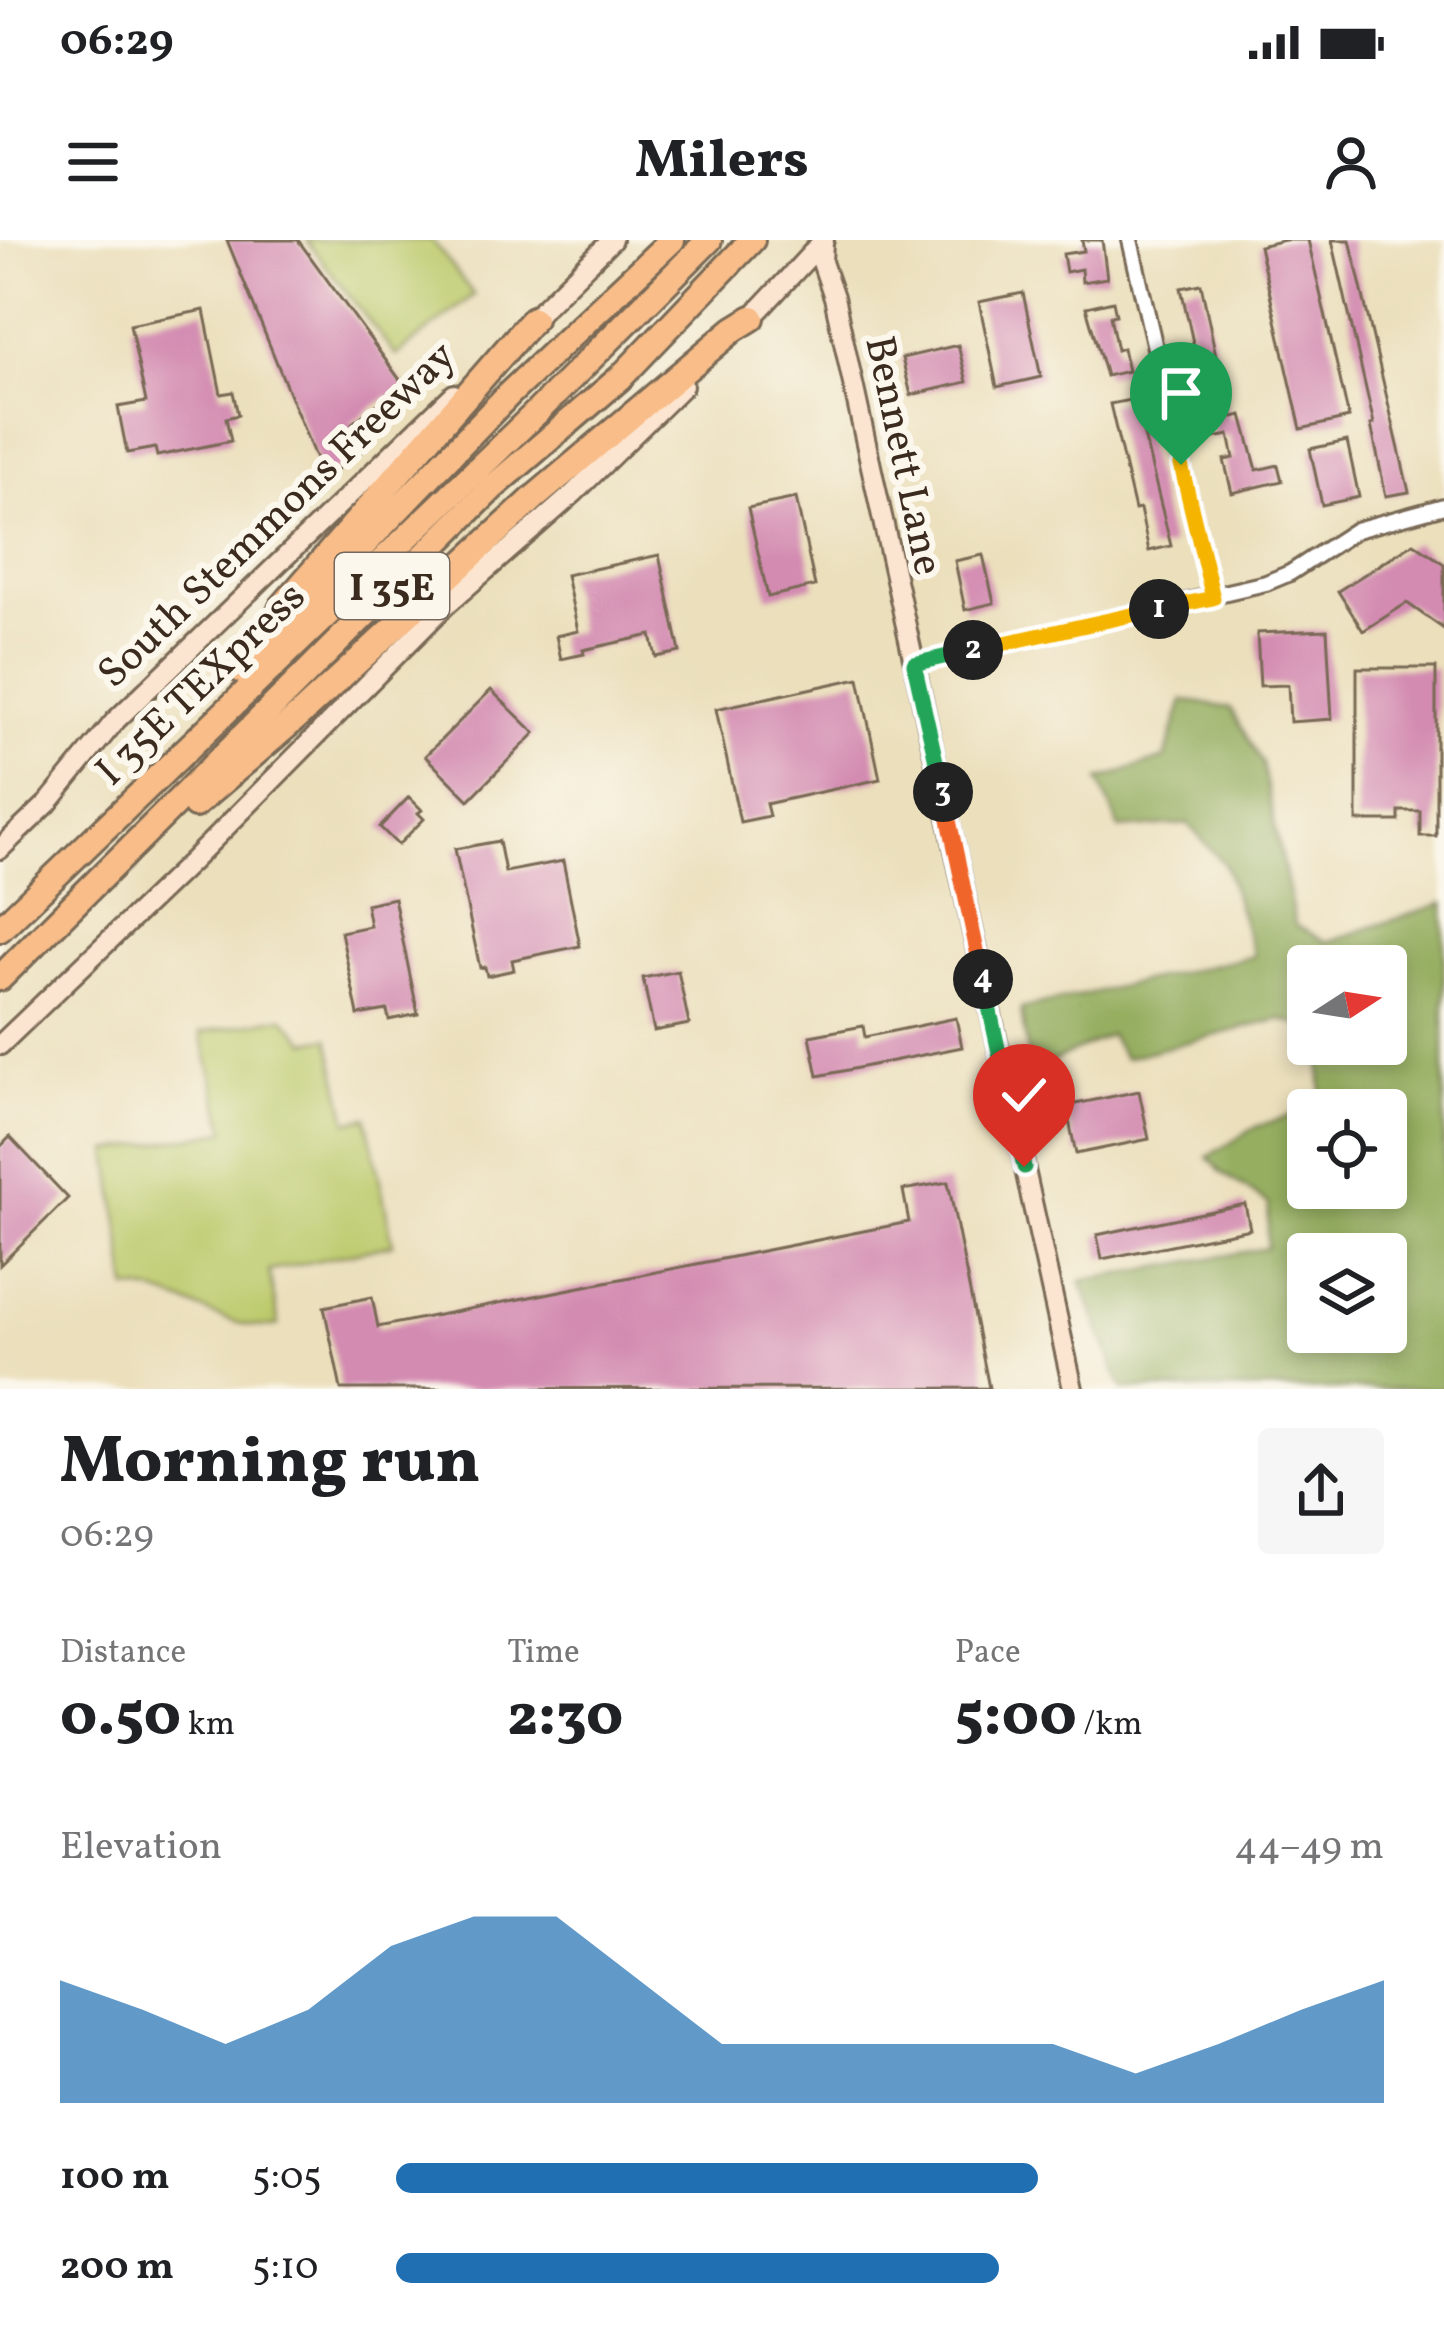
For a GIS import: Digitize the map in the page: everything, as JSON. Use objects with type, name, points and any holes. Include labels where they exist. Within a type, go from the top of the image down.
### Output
[{"type":"highway","name":"South Stemmons Freeway","points":[[0,907],[261,652],[460,442],[672,240]]},
{"type":"highway","name":"I 35E TEXpress","points":[[0,929],[709,240]]},
{"type":"highway","name":"I 35E","points":[[0,978],[492,488],[620,378],[750,240]]},
{"type":"highway","points":[[61,920],[303,712],[536,497],[752,318]]},
{"type":"highway","points":[[261,652],[283,607],[532,319]]},
{"type":"main road","name":"South Stemmons Freeway","points":[[0,850],[48,803],[115,721],[612,240]]},
{"type":"main road","points":[[0,1045],[445,606],[574,493],[752,318],[823,241]]},
{"type":"main road","name":"Bennett Lane","points":[[823,241],[822,262],[837,310],[1072,1389]]},
{"type":"street","points":[[1130,240],[1213,598]]},
{"type":"street","points":[[914,664],[1213,598],[1290,573],[1357,530],[1444,506]]},
{"type":"green space","points":[[306,240],[432,240],[474,295],[396,356]]},
{"type":"green space","points":[[1183,700],[1230,708],[1262,763],[1295,925],[1327,942],[1444,903],[1444,1389],[1122,1389],[1081,1281],[1267,1248],[1269,1204],[1221,1172],[1208,1157],[1257,1126],[1287,1116],[1287,1209],[1407,1209],[1407,1089],[1321,1089],[1321,1065],[1407,1065],[1407,945],[1287,945],[1287,1021],[1280,1019],[1124,1058],[1110,1035],[1030,1072],[1021,1009],[1254,956],[1225,865],[1188,824],[1120,829],[1099,780],[1165,758]]},
{"type":"green space","points":[[283,1017],[307,1042],[329,1038],[348,1122],[367,1117],[393,1244],[269,1271],[279,1325],[241,1324],[167,1296],[128,1289],[109,1151],[226,1131],[201,1033]]},
{"type":"building","points":[[227,240],[298,240],[414,399],[400,409],[390,395],[352,423],[369,446],[324,479]]},
{"type":"building","points":[[1082,240],[1102,240],[1107,278],[1082,282],[1081,269],[1066,272],[1063,254],[1084,251]]},
{"type":"building","points":[[1308,240],[1349,418],[1301,429],[1259,246]]},
{"type":"building","points":[[1332,240],[1350,240],[1409,492],[1386,496]]},
{"type":"building","points":[[1201,284],[1229,418],[1242,415],[1257,470],[1278,465],[1282,481],[1232,493],[1224,460],[1234,458],[1229,435],[1214,438],[1181,288]]},
{"type":"building","points":[[1023,293],[1041,377],[997,387],[979,302]]},
{"type":"building","points":[[1113,301],[1116,315],[1110,316],[1117,350],[1123,348],[1128,371],[1106,376],[1086,307]]},
{"type":"building","points":[[204,310],[221,394],[233,392],[238,415],[226,418],[231,441],[157,456],[155,448],[127,453],[118,407],[146,402],[130,325]]},
{"type":"building","points":[[958,345],[967,382],[911,395],[902,358]]},
{"type":"building","points":[[1135,399],[1171,546],[1149,551],[1110,404]]},
{"type":"building","points":[[1347,441],[1359,497],[1322,505],[1310,449]]},
{"type":"building","points":[[796,498],[815,586],[768,597],[748,508]]},
{"type":"building","points":[[1414,543],[1444,564],[1444,629],[1407,603],[1363,631],[1338,591]]},
{"type":"building","points":[[659,555],[680,652],[656,657],[651,635],[561,659],[556,636],[578,631],[566,575]]},
{"type":"building","points":[[983,555],[994,603],[965,610],[955,561]]},
{"type":"building","points":[[1327,630],[1332,719],[1290,722],[1288,685],[1260,686],[1257,633]]},
{"type":"building","points":[[1357,668],[1436,668],[1436,836],[1420,836],[1420,811],[1399,811],[1399,821],[1357,821]]},
{"type":"building","points":[[859,678],[880,779],[766,804],[769,816],[740,822],[716,709]]},
{"type":"building","points":[[491,690],[535,733],[469,800],[425,756]]},
{"type":"building","points":[[409,797],[424,819],[398,845],[380,827]]},
{"type":"building","points":[[499,841],[505,872],[563,861],[580,946],[512,960],[514,970],[487,976],[485,967],[480,968],[455,849]]},
{"type":"building","points":[[394,898],[418,1014],[389,1020],[387,1010],[358,1015],[341,932],[370,926],[366,904]]},
{"type":"building","points":[[678,971],[689,1024],[654,1031],[643,978]]},
{"type":"building","points":[[956,1018],[962,1047],[818,1076],[810,1036],[863,1026],[865,1037]]},
{"type":"building","points":[[1139,1091],[1149,1139],[1076,1154],[1066,1106]]},
{"type":"building","points":[[10,1137],[68,1198],[0,1265],[0,1147]]},
{"type":"building","points":[[948,1182],[989,1388],[341,1389],[324,1307],[372,1297],[378,1327],[909,1222],[903,1190]]},
{"type":"building","points":[[1245,1204],[1250,1229],[1102,1259],[1097,1235]]},
{"type":"route","points":[[1024,1167],[914,664],[1213,598],[1181,465]]}]
